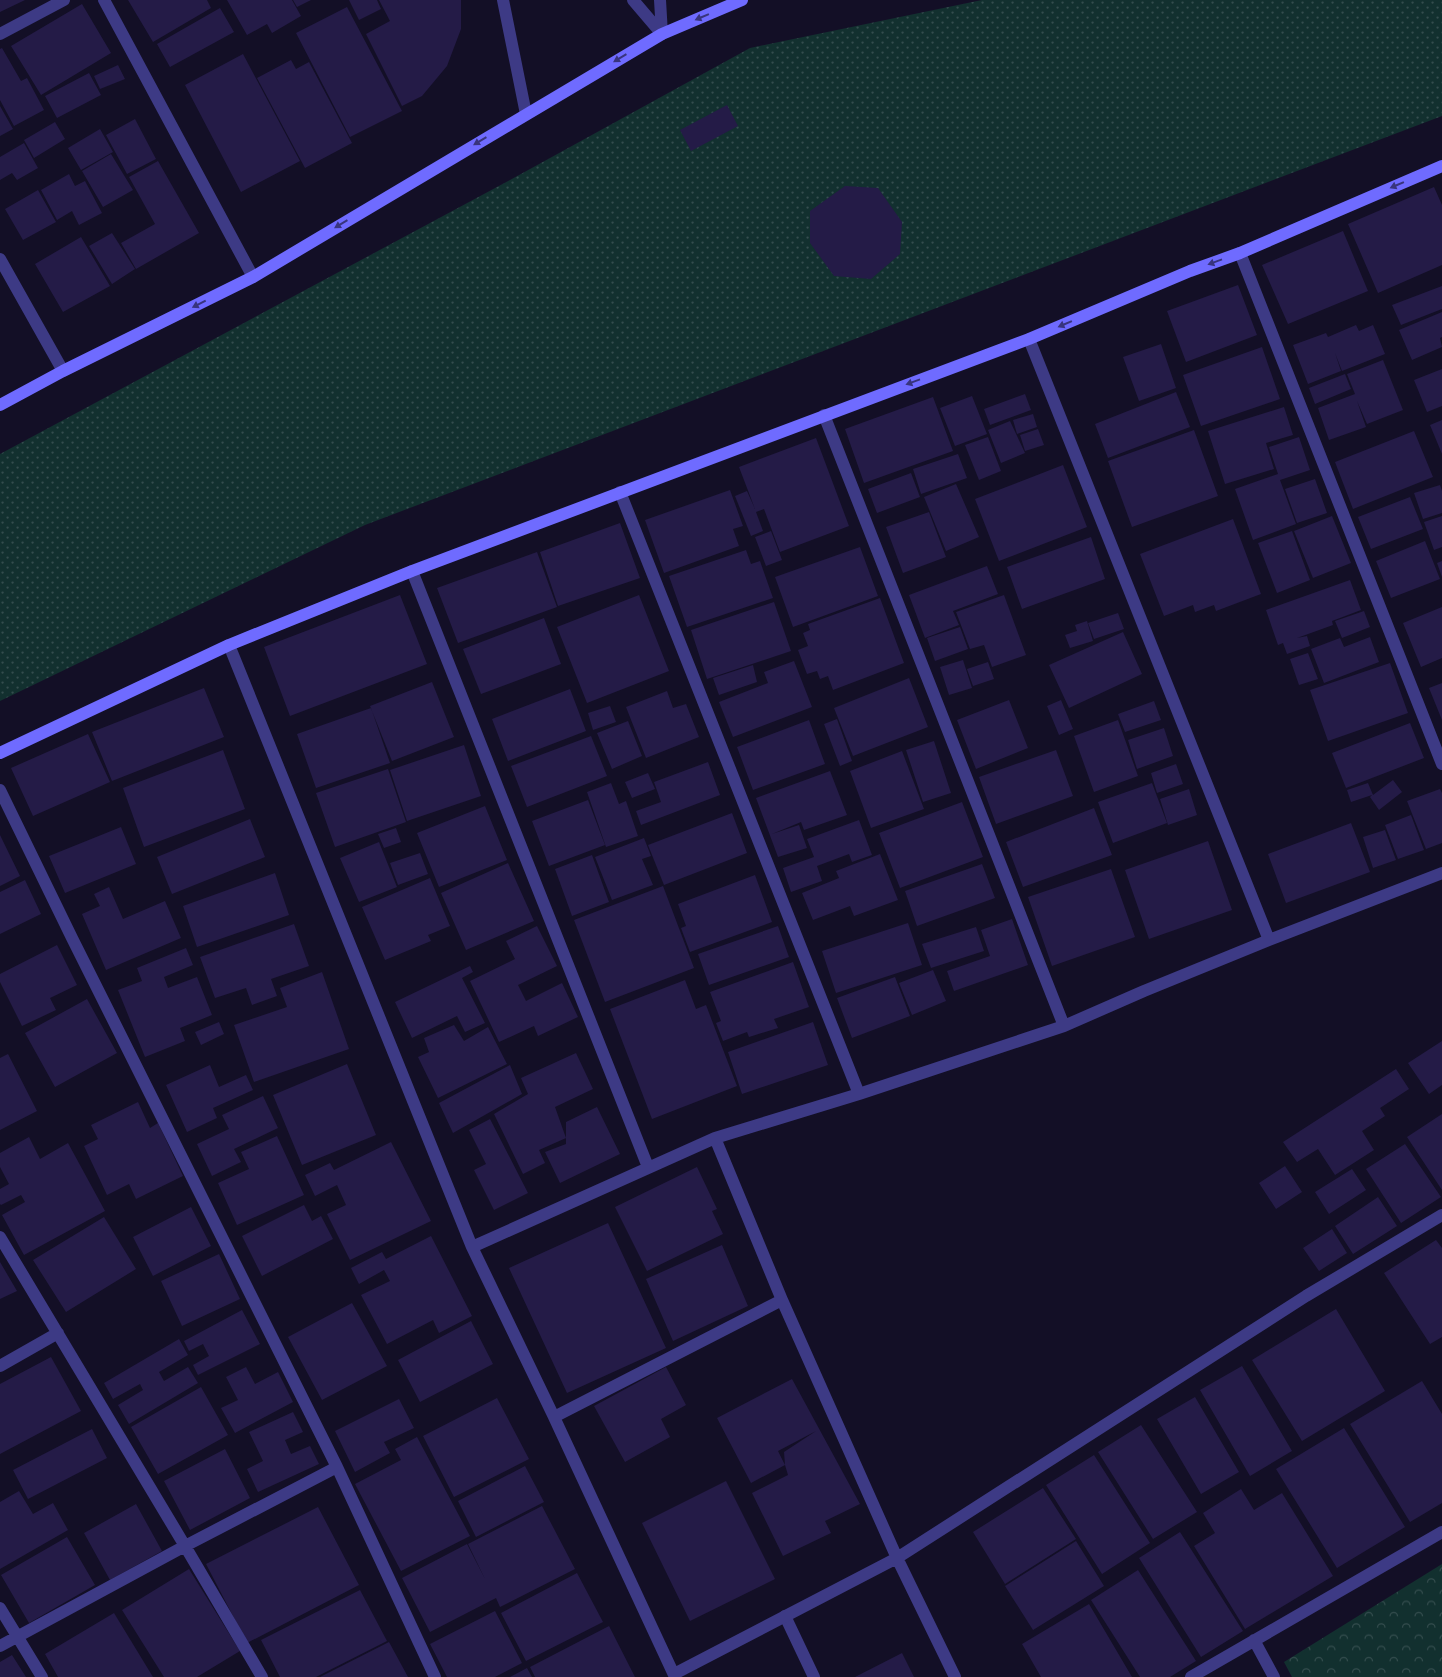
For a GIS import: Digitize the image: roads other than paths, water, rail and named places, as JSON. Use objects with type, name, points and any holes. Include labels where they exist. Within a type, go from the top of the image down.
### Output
[{"type":"main road","points":[[0,406],[253,276],[662,34],[742,0]]},
{"type":"main road","points":[[0,753],[229,645],[412,571],[1029,339],[1190,271],[1240,253],[1441,170]]},
{"type":"street","points":[[0,34],[64,0]]},
{"type":"street","points":[[104,0],[253,276]]},
{"type":"street","points":[[503,0],[526,114]]},
{"type":"street","points":[[633,0],[662,34]]},
{"type":"street","points":[[660,0],[662,34]]},
{"type":"street","points":[[1240,253],[1442,764]]},
{"type":"street","points":[[0,259],[63,372]]},
{"type":"street","points":[[1029,339],[1269,940]]},
{"type":"street","points":[[824,415],[1064,1026]]},
{"type":"street","points":[[620,492],[859,1094]]},
{"type":"street","points":[[412,571],[648,1167]]},
{"type":"street","points":[[229,645],[472,1247],[675,1675],[897,1558],[1306,1296],[1442,1215]]},
{"type":"street","points":[[0,790],[337,1467],[435,1677]]},
{"type":"street","points":[[472,1247],[715,1138],[859,1094],[1064,1026],[1269,940],[1442,873]]},
{"type":"street","points":[[715,1138],[782,1300],[897,1558],[955,1677]]},
{"type":"street","points":[[0,1237],[262,1677]]},
{"type":"street","points":[[554,1417],[782,1300]]},
{"type":"street","points":[[0,1366],[58,1333]]},
{"type":"street","points":[[0,1646],[185,1546],[337,1467]]},
{"type":"street","points":[[1191,1677],[1442,1532]]},
{"type":"street","points":[[0,1608],[42,1677]]},
{"type":"street","points":[[785,1616],[814,1677]]},
{"type":"street","points":[[1254,1640],[1274,1677]]}]
